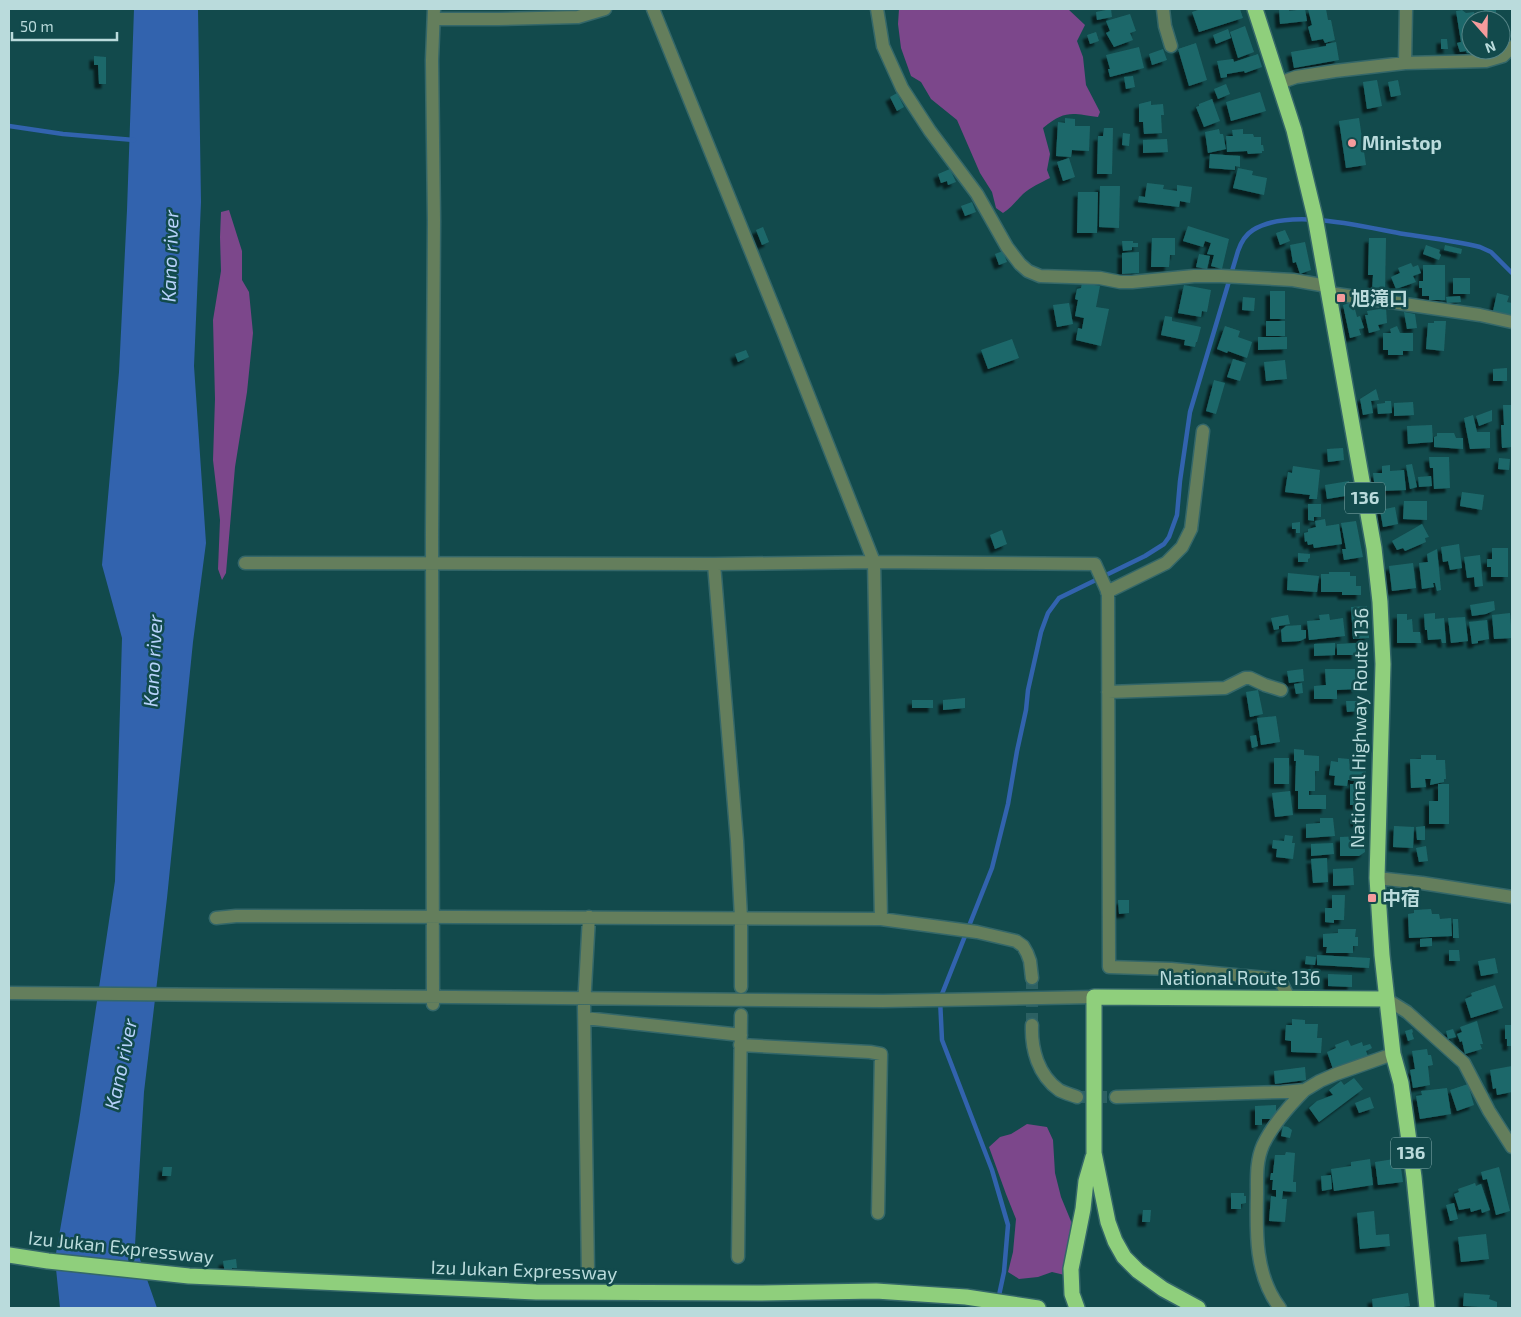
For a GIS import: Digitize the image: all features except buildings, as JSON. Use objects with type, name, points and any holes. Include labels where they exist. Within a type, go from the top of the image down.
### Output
[{"type":"highway","name":"National Highway Route 136","points":[[1255,9],[1294,130],[1305,172],[1328,289],[1374,548],[1380,602],[1383,664],[1377,878],[1386,999],[1393,1054],[1401,1083],[1414,1177],[1427,1308]]},
{"type":"highway","name":"National Route 136","points":[[1094,997],[1386,999]]},
{"type":"highway","points":[[1094,997],[1094,1153],[1108,1222],[1115,1241],[1124,1257],[1138,1271],[1198,1308]]},
{"type":"highway","points":[[1077,1308],[1072,1294],[1071,1269],[1083,1209],[1086,1181],[1094,1153]]},
{"type":"highway","name":"Izu Jukan Expressway","points":[[9,1255],[189,1276],[536,1292],[758,1293],[876,1291],[966,1297],[1038,1308]]},
{"type":"street","points":[[433,1001],[434,221],[432,60],[434,14],[498,19],[578,16],[604,9]]},
{"type":"street","points":[[653,9],[781,325],[874,562],[881,919]]},
{"type":"street","points":[[877,9],[883,46],[902,88],[930,131],[977,194],[1007,247],[1028,271],[1040,276],[1100,278],[1120,282],[1194,276],[1293,280],[1328,289],[1512,322]]},
{"type":"street","points":[[1163,9],[1165,26],[1171,46]]},
{"type":"street","points":[[1405,63],[1406,9]]},
{"type":"street","points":[[1279,84],[1296,77],[1405,63],[1486,61],[1503,56],[1512,47]]},
{"type":"street","points":[[1107,590],[1166,563],[1182,547],[1191,529],[1203,431]]},
{"type":"street","points":[[245,563],[1091,563],[1097,566],[1107,590],[1109,967],[1171,968],[1277,979],[1289,998]]},
{"type":"street","points":[[714,564],[742,918],[741,986]]},
{"type":"street","points":[[1108,692],[1225,688],[1245,678],[1250,678],[1281,690]]},
{"type":"street","points":[[1377,878],[1512,897]]},
{"type":"street","points":[[216,918],[236,916],[432,916],[881,919],[977,932],[1016,941],[1023,946],[1027,953],[1032,978]]},
{"type":"street","points":[[588,1273],[585,1018],[589,917]]},
{"type":"street","points":[[9,993],[433,1001],[586,999],[883,1001],[1094,997]]},
{"type":"street","points":[[1386,999],[1407,1012],[1464,1063],[1489,1111],[1512,1147]]},
{"type":"street","points":[[738,1257],[741,1015]]},
{"type":"street","points":[[585,1018],[740,1040],[881,1054],[878,1213]]},
{"type":"street","points":[[1032,1025],[1031,1042],[1033,1052],[1046,1076],[1060,1091],[1077,1097]]},
{"type":"street","points":[[1280,1308],[1271,1297],[1260,1265],[1256,1228],[1257,1162],[1263,1146],[1272,1129],[1288,1107],[1305,1090],[1320,1080],[1393,1054]]},
{"type":"street","points":[[1116,1097],[1305,1090]]},
{"type":"shaded area","points":[[899,9],[1068,9],[1085,25],[1077,41],[1083,57],[1086,85],[1100,112],[1098,117],[1069,114],[1057,118],[1043,128],[1050,154],[1047,170],[1050,178],[1023,194],[1003,213],[996,208],[992,192],[980,173],[957,120],[931,99],[921,82],[911,76],[901,48],[898,24]]},
{"type":"shaded area","points":[[229,210],[242,251],[242,280],[249,292],[253,333],[247,392],[235,467],[226,573],[222,580],[218,569],[220,520],[213,460],[215,399],[213,320],[221,271],[221,212]]},
{"type":"shaded area","points":[[1027,1124],[1047,1127],[1053,1140],[1055,1173],[1061,1197],[1080,1243],[1080,1261],[1077,1278],[1052,1272],[1038,1277],[1019,1279],[1008,1272],[1013,1252],[1016,1219],[989,1147],[1000,1137],[1011,1134]]},
{"type":"water","name":"Kano river","points":[[134,9],[198,9],[201,202],[194,366],[206,543],[193,642],[167,898],[144,1092],[135,1245],[157,1308],[60,1308],[55,1259],[79,1121],[115,881],[122,638],[102,565],[119,372]]},
{"type":"waterway","points":[[9,126],[63,134],[134,140]]},
{"type":"waterway","points":[[998,1300],[1004,1272],[1008,1225],[992,1170],[942,1040],[940,999],[992,868],[1008,804],[1028,690],[1041,632],[1048,613],[1059,598],[1145,556],[1164,544],[1169,537],[1177,515],[1190,412],[1238,251],[1240,245],[1250,232],[1268,223],[1287,220],[1306,219],[1348,224],[1480,247],[1491,252],[1512,273]]},
{"type":"tunnel","points":[[1032,978],[1032,1025]]},
{"type":"tunnel","points":[[1077,1097],[1116,1097]]},
{"type":"place","name":"Ministop","points":[[1352,143]]},
{"type":"place","name":"旭滝口","points":[[1341,298]]},
{"type":"place","name":"中宿","points":[[1372,898]]}]
